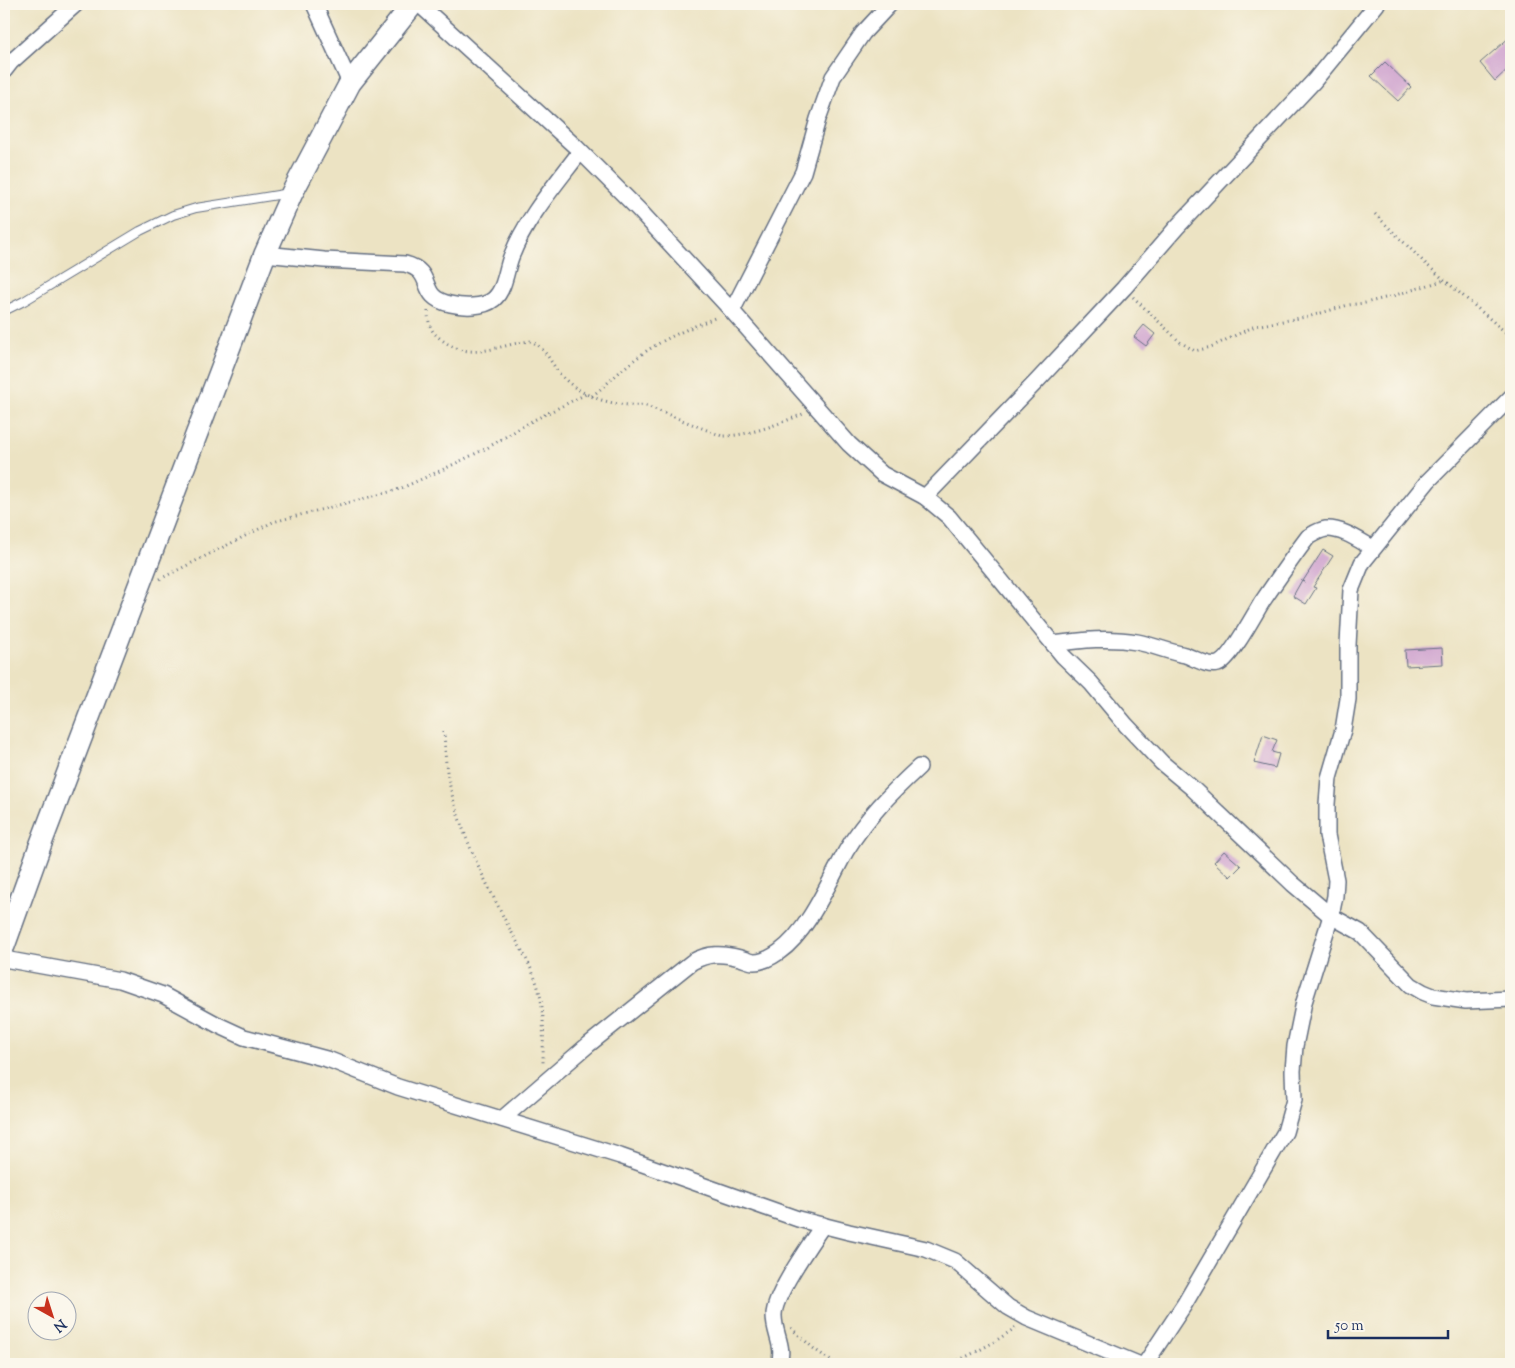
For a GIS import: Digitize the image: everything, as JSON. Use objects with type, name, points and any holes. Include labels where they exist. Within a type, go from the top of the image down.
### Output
[{"type":"street","points":[[4,71],[11,62],[76,4]]},
{"type":"street","points":[[314,4],[350,83]]},
{"type":"street","points":[[4,946],[265,254],[292,193],[350,83],[413,4]]},
{"type":"street","points":[[420,4],[580,152],[639,210],[732,311],[849,444],[882,474],[924,497],[949,517],[1053,644],[1091,682],[1126,725],[1162,763],[1191,787],[1254,848],[1331,916],[1360,932],[1411,984],[1423,992],[1433,996],[1466,1000],[1511,999]]},
{"type":"street","points":[[732,311],[803,172],[818,119],[833,77],[863,33],[890,4]]},
{"type":"street","points":[[924,497],[1124,288],[1177,227],[1314,81],[1378,4]]},
{"type":"street","points":[[265,254],[415,266],[420,270],[425,278],[427,287],[437,300],[451,304],[474,305],[488,303],[496,298],[503,288],[505,273],[515,247],[550,191],[580,152]]},
{"type":"street","points":[[1145,1364],[1184,1305],[1285,1132],[1294,1100],[1294,1063],[1304,1002],[1331,916],[1335,896],[1336,880],[1327,835],[1326,804],[1328,787],[1343,730],[1348,699],[1351,590],[1362,563],[1373,548],[1428,482],[1511,397]]},
{"type":"street","points":[[1053,644],[1118,639],[1139,642],[1190,656],[1211,664],[1218,664],[1224,660],[1235,645],[1260,604],[1308,536],[1320,530],[1338,531],[1373,548]]},
{"type":"street","points":[[502,1119],[622,1017],[698,959],[719,954],[731,955],[754,962],[767,960],[780,952],[791,942],[805,923],[835,874],[847,850],[865,824],[884,801],[919,767]]},
{"type":"street","points":[[4,959],[120,980],[163,995],[244,1037],[330,1060],[398,1087],[620,1156],[762,1207],[823,1225],[919,1247],[949,1258],[977,1279],[1008,1307],[1027,1318],[1138,1364]]},
{"type":"street","points":[[780,1364],[782,1348],[775,1331],[773,1314],[779,1297],[823,1225]]},
{"type":"lane","points":[[4,311],[24,301],[140,231],[173,215],[196,208],[292,193]]},
{"type":"path","points":[[1375,214],[1427,265],[1511,337]]},
{"type":"path","points":[[1124,288],[1180,342],[1196,351],[1211,347],[1255,326],[1311,316],[1348,305],[1365,303],[1446,280]]},
{"type":"path","points":[[427,287],[428,323],[435,335],[461,350],[472,352],[485,351],[517,342],[531,341],[544,349],[559,373],[570,385],[578,391],[592,396],[617,403],[644,405],[722,436],[730,436],[776,424],[817,409]]},
{"type":"path","points":[[592,396],[638,357],[652,348],[687,329],[732,311]]},
{"type":"path","points":[[137,590],[273,522],[397,490],[486,448],[530,422],[586,394]]},
{"type":"path","points":[[444,731],[447,774],[466,839],[539,990],[543,1026],[540,1086]]},
{"type":"path","points":[[773,1314],[835,1364]]},
{"type":"path","points":[[949,1364],[965,1358],[1007,1334],[1027,1318]]},
{"type":"building","points":[[1511,36],[1511,66],[1495,81],[1480,63]]},
{"type":"building","points":[[1385,62],[1411,87],[1398,101],[1371,76]]},
{"type":"building","points":[[1144,325],[1155,334],[1146,346],[1134,337]]},
{"type":"building","points":[[1323,550],[1333,556],[1313,587],[1316,588],[1306,604],[1293,596]]},
{"type":"building","points":[[1442,648],[1443,664],[1406,666],[1405,650]]},
{"type":"building","points":[[1263,735],[1277,740],[1272,752],[1279,754],[1275,768],[1254,763]]},
{"type":"building","points":[[1224,851],[1241,866],[1230,877],[1214,862]]}]
